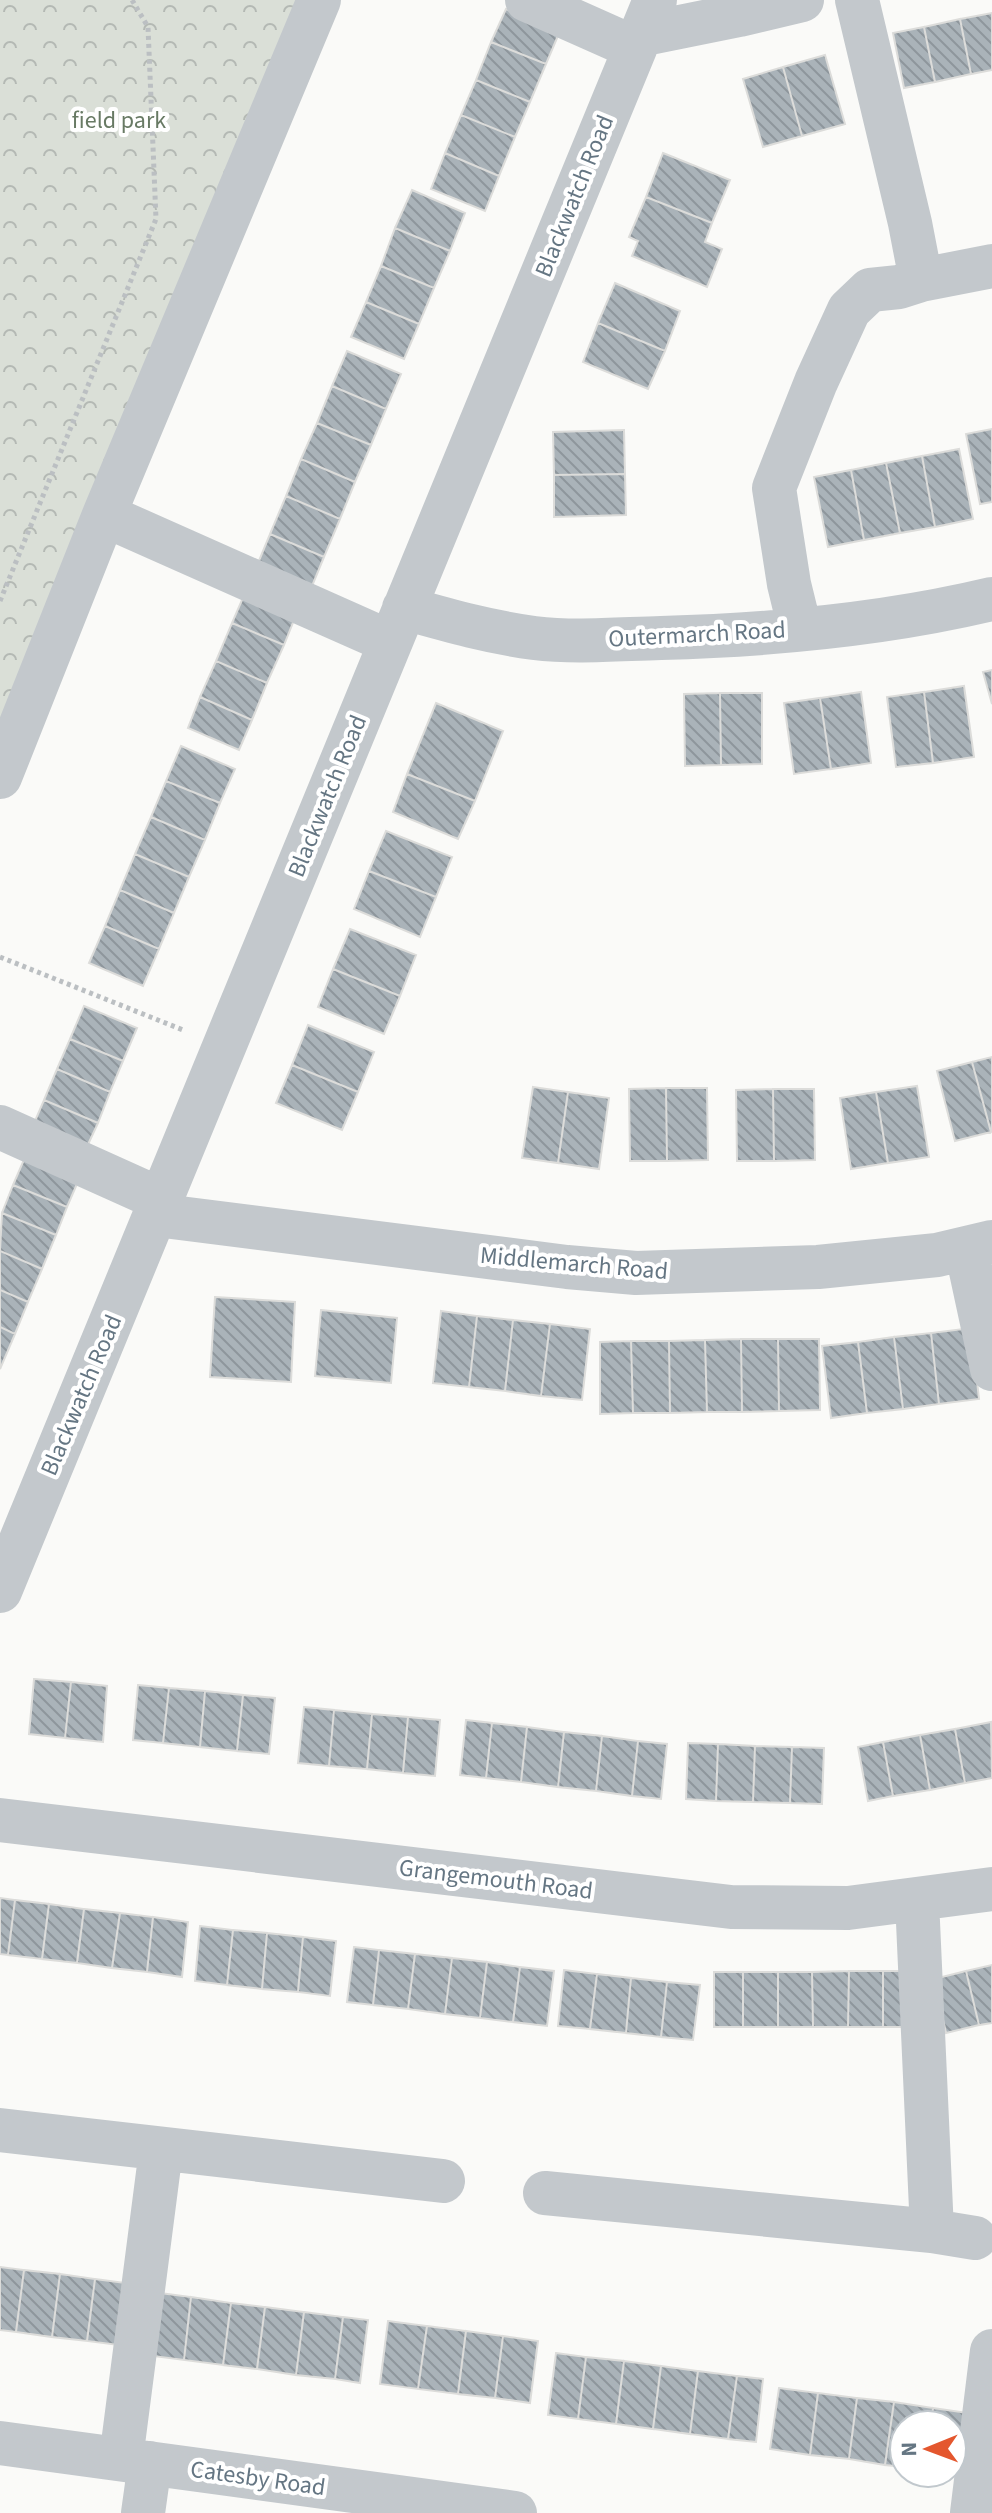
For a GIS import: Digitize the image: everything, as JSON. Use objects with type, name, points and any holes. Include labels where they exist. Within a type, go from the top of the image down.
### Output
[{"type":"street","points":[[0,777],[104,515],[319,0]]},
{"type":"street","points":[[527,0],[643,28],[802,0]]},
{"type":"street","points":[[857,0],[921,280]]},
{"type":"street","name":"Blackwatch Road","points":[[0,1591],[9,1546],[159,1208],[643,28]]},
{"type":"street","points":[[800,629],[789,584],[774,488],[816,382],[849,310],[870,290],[899,287],[992,266]]},
{"type":"street","name":"Outermarch Road","points":[[104,515],[397,625],[467,626],[536,638],[613,640],[736,636],[848,626],[939,612],[992,599]]},
{"type":"street","name":"Middlemarch Road","points":[[0,1127],[159,1208],[567,1267],[636,1273],[818,1267],[937,1255],[979,1245]]},
{"type":"street","points":[[979,1245],[992,1369]]},
{"type":"street","name":"Grangemouth Road","points":[[0,1820],[731,1907],[848,1908],[992,1889]]},
{"type":"street","points":[[917,1900],[932,2231]]},
{"type":"street","points":[[0,2130],[443,2181]]},
{"type":"street","points":[[143,2513],[135,2461],[161,2150]]},
{"type":"street","points":[[545,2193],[932,2231],[975,2238]]},
{"type":"street","points":[[972,2513],[992,2351]]},
{"type":"street","name":"Catesby Road","points":[[0,2443],[515,2513]]},
{"type":"path","points":[[0,601],[156,219],[148,27],[132,0]]},
{"type":"path","points":[[0,957],[183,1030],[223,1050]]},
{"type":"green space","name":"field park","points":[[0,0],[298,0],[0,752]]},
{"type":"building","points":[[506,9],[560,31],[546,64],[491,42]]},
{"type":"building","points":[[992,13],[992,70],[971,74],[960,19]]},
{"type":"building","points":[[960,19],[971,74],[935,82],[924,27]]},
{"type":"building","points":[[924,27],[935,82],[904,88],[893,33]]},
{"type":"building","points":[[491,42],[546,64],[530,102],[476,80]]},
{"type":"building","points":[[825,55],[845,124],[802,136],[783,67]]},
{"type":"building","points":[[783,67],[802,136],[763,147],[743,79]]},
{"type":"building","points":[[476,80],[530,102],[515,137],[461,115]]},
{"type":"building","points":[[461,115],[515,137],[499,176],[445,153]]},
{"type":"building","points":[[445,153],[499,176],[485,211],[431,189]]},
{"type":"building","points":[[663,153],[730,180],[712,223],[646,197]]},
{"type":"building","points":[[412,190],[465,213],[450,251],[395,228]]},
{"type":"building","points":[[646,197],[712,223],[705,242],[722,249],[707,287],[632,256],[638,241],[629,237]]},
{"type":"building","points":[[395,228],[450,251],[434,288],[381,266]]},
{"type":"building","points":[[381,266],[434,288],[419,324],[366,302]]},
{"type":"building","points":[[615,283],[680,311],[665,351],[598,323]]},
{"type":"building","points":[[366,302],[419,324],[404,359],[351,337]]},
{"type":"building","points":[[598,323],[665,351],[648,389],[583,362]]},
{"type":"building","points":[[347,351],[401,374],[386,409],[332,386]]},
{"type":"building","points":[[332,386],[386,409],[371,445],[317,423]]},
{"type":"building","points":[[317,423],[371,445],[355,482],[301,459]]},
{"type":"building","points":[[992,429],[992,502],[980,504],[966,434]]},
{"type":"building","points":[[624,430],[625,474],[554,475],[553,432]]},
{"type":"building","points":[[959,449],[973,519],[935,527],[922,456]]},
{"type":"building","points":[[922,456],[935,527],[900,533],[886,463]]},
{"type":"building","points":[[301,459],[355,482],[340,519],[286,496]]},
{"type":"building","points":[[886,463],[900,533],[864,540],[851,470]]},
{"type":"building","points":[[851,470],[864,540],[828,547],[814,477]]},
{"type":"building","points":[[625,474],[626,515],[554,517],[554,475]]},
{"type":"building","points":[[286,496],[340,519],[324,557],[270,534]]},
{"type":"building","points":[[270,534],[324,557],[310,591],[256,568]]},
{"type":"building","points":[[245,593],[296,615],[284,645],[232,623]]},
{"type":"building","points":[[232,623],[284,645],[267,683],[216,661]]},
{"type":"building","points":[[216,661],[267,683],[252,720],[200,697]]},
{"type":"building","points":[[992,670],[992,704],[983,672]]},
{"type":"building","points":[[964,686],[974,757],[933,763],[924,692]]},
{"type":"building","points":[[861,692],[871,763],[831,769],[820,698]]},
{"type":"building","points":[[924,692],[933,763],[896,767],[887,697]]},
{"type":"building","points":[[720,693],[721,765],[685,766],[684,694]]},
{"type":"building","points":[[720,693],[762,693],[762,764],[721,765]]},
{"type":"building","points":[[200,697],[252,720],[239,750],[188,728]]},
{"type":"building","points":[[820,698],[831,769],[794,774],[784,703]]},
{"type":"building","points":[[436,703],[503,731],[475,801],[407,774]]},
{"type":"building","points":[[181,746],[235,769],[220,803],[166,781]]},
{"type":"building","points":[[407,774],[475,801],[458,839],[393,812]]},
{"type":"building","points":[[166,781],[220,803],[205,840],[151,817]]},
{"type":"building","points":[[151,817],[205,840],[189,877],[135,854]]},
{"type":"building","points":[[386,831],[452,857],[436,897],[369,871]]},
{"type":"building","points":[[135,854],[189,877],[174,913],[120,890]]},
{"type":"building","points":[[369,871],[436,897],[420,937],[354,909]]},
{"type":"building","points":[[120,890],[174,913],[159,949],[105,926]]},
{"type":"building","points":[[105,926],[159,949],[143,986],[89,963]]},
{"type":"building","points":[[350,929],[416,955],[400,996],[333,969]]},
{"type":"building","points":[[333,969],[400,996],[384,1034],[318,1007]]},
{"type":"building","points":[[84,1006],[137,1028],[123,1061],[70,1039]]},
{"type":"building","points":[[308,1025],[374,1052],[358,1092],[292,1065]]},
{"type":"building","points":[[70,1039],[123,1061],[110,1092],[57,1069]]},
{"type":"building","points":[[992,1057],[992,1131],[991,1132],[972,1062]]},
{"type":"building","points":[[972,1062],[991,1132],[955,1141],[937,1071]]},
{"type":"building","points":[[292,1065],[358,1092],[342,1130],[276,1103]]},
{"type":"building","points":[[57,1069],[110,1092],[98,1123],[44,1100]]},
{"type":"building","points":[[917,1086],[929,1157],[888,1163],[876,1092]]},
{"type":"building","points":[[533,1087],[568,1092],[558,1163],[522,1158]]},
{"type":"building","points":[[666,1088],[667,1161],[630,1161],[629,1089]]},
{"type":"building","points":[[666,1088],[707,1088],[708,1160],[667,1161]]},
{"type":"building","points":[[773,1089],[774,1161],[737,1161],[736,1090]]},
{"type":"building","points":[[773,1089],[814,1089],[815,1160],[774,1161]]},
{"type":"building","points":[[568,1092],[609,1098],[599,1169],[558,1163]]},
{"type":"building","points":[[876,1092],[888,1163],[851,1169],[840,1098]]},
{"type":"building","points":[[44,1100],[98,1123],[85,1151],[32,1128]]},
{"type":"building","points":[[26,1155],[80,1177],[67,1207],[13,1185]]},
{"type":"building","points":[[13,1185],[67,1207],[56,1235],[2,1213]]},
{"type":"building","points":[[2,1213],[56,1235],[42,1269],[0,1251]]},
{"type":"building","points":[[0,1251],[42,1269],[28,1302],[0,1290]]},
{"type":"building","points":[[0,1290],[28,1302],[15,1334],[0,1327]]},
{"type":"building","points":[[215,1297],[295,1302],[291,1382],[210,1377]]},
{"type":"building","points":[[321,1310],[397,1318],[391,1383],[315,1376]]},
{"type":"building","points":[[441,1311],[477,1316],[469,1387],[433,1383]]},
{"type":"building","points":[[477,1316],[513,1320],[505,1391],[469,1387]]},
{"type":"building","points":[[513,1320],[550,1324],[541,1396],[505,1391]]},
{"type":"building","points":[[550,1324],[590,1329],[582,1400],[541,1396]]},
{"type":"building","points":[[0,1327],[15,1334],[0,1369]]},
{"type":"building","points":[[971,1328],[979,1399],[939,1404],[931,1333]]},
{"type":"building","points":[[931,1333],[939,1404],[903,1409],[894,1337]]},
{"type":"building","points":[[894,1337],[903,1409],[867,1413],[858,1342]]},
{"type":"building","points":[[741,1339],[742,1412],[707,1412],[705,1340]]},
{"type":"building","points":[[741,1339],[778,1339],[779,1411],[742,1412]]},
{"type":"building","points":[[778,1339],[819,1339],[820,1410],[779,1411]]},
{"type":"building","points":[[705,1340],[707,1412],[670,1413],[669,1341]]},
{"type":"building","points":[[631,1341],[633,1413],[600,1414],[600,1342]]},
{"type":"building","points":[[631,1341],[669,1341],[670,1413],[633,1413]]},
{"type":"building","points":[[858,1342],[867,1413],[831,1418],[822,1346]]},
{"type":"building","points":[[34,1679],[71,1682],[65,1738],[29,1734]]},
{"type":"building","points":[[71,1682],[107,1686],[103,1742],[65,1738]]},
{"type":"building","points":[[138,1685],[169,1688],[163,1743],[133,1740]]},
{"type":"building","points":[[169,1688],[205,1691],[200,1747],[163,1743]]},
{"type":"building","points":[[205,1691],[243,1695],[237,1751],[200,1747]]},
{"type":"building","points":[[243,1695],[275,1698],[269,1754],[237,1751]]},
{"type":"building","points":[[304,1707],[334,1710],[329,1766],[298,1763]]},
{"type":"building","points":[[334,1710],[372,1714],[367,1769],[329,1766]]},
{"type":"building","points":[[372,1714],[408,1717],[403,1773],[367,1769]]},
{"type":"building","points":[[408,1717],[440,1720],[435,1776],[403,1773]]},
{"type":"building","points":[[466,1720],[492,1723],[486,1778],[460,1775]]},
{"type":"building","points":[[991,1722],[992,1778],[965,1783],[955,1729]]},
{"type":"building","points":[[492,1723],[527,1727],[521,1782],[486,1778]]},
{"type":"building","points":[[527,1727],[564,1732],[558,1787],[521,1782]]},
{"type":"building","points":[[955,1729],[965,1783],[930,1790],[920,1735]]},
{"type":"building","points":[[564,1732],[602,1736],[596,1791],[558,1787]]},
{"type":"building","points":[[920,1735],[930,1790],[893,1796],[883,1742]]},
{"type":"building","points":[[602,1736],[638,1741],[632,1796],[596,1791]]},
{"type":"building","points":[[638,1741],[667,1744],[661,1799],[632,1796]]},
{"type":"building","points":[[883,1742],[893,1796],[868,1801],[858,1747]]},
{"type":"building","points":[[688,1743],[718,1744],[716,1801],[686,1799]]},
{"type":"building","points":[[718,1744],[755,1746],[753,1802],[716,1801]]},
{"type":"building","points":[[755,1746],[792,1747],[790,1803],[753,1802]]},
{"type":"building","points":[[792,1747],[824,1748],[822,1804],[790,1803]]},
{"type":"building","points":[[0,1898],[15,1900],[8,1955],[0,1954]]},
{"type":"building","points":[[15,1900],[49,1904],[42,1959],[8,1955]]},
{"type":"building","points":[[49,1904],[84,1909],[77,1963],[42,1959]]},
{"type":"building","points":[[84,1909],[120,1913],[112,1968],[77,1963]]},
{"type":"building","points":[[120,1913],[153,1917],[147,1972],[112,1968]]},
{"type":"building","points":[[153,1917],[188,1922],[182,1977],[147,1972]]},
{"type":"building","points":[[200,1926],[233,1930],[227,1985],[195,1981]]},
{"type":"building","points":[[233,1930],[267,1933],[262,1989],[227,1985]]},
{"type":"building","points":[[267,1933],[303,1937],[298,1992],[262,1989]]},
{"type":"building","points":[[303,1937],[336,1941],[330,1996],[298,1992]]},
{"type":"building","points":[[354,1947],[379,1950],[373,2005],[347,2002]]},
{"type":"building","points":[[379,1950],[415,1954],[408,2009],[373,2005]]},
{"type":"building","points":[[415,1954],[452,1958],[445,2014],[408,2009]]},
{"type":"building","points":[[452,1958],[487,1962],[480,2018],[445,2014]]},
{"type":"building","points":[[487,1962],[520,1967],[513,2022],[480,2018]]},
{"type":"building","points":[[992,1965],[992,2023],[979,2025],[966,1971]]},
{"type":"building","points":[[520,1967],[554,1971],[547,2026],[513,2022]]},
{"type":"building","points":[[564,1970],[597,1974],[590,2029],[558,2026]]},
{"type":"building","points":[[849,1971],[848,2027],[813,2027],[812,1972]]},
{"type":"building","points":[[849,1971],[883,1971],[883,2027],[848,2027]]},
{"type":"building","points":[[883,1971],[917,1971],[917,2027],[883,2027]]},
{"type":"building","points":[[966,1971],[979,2025],[946,2033],[934,1979]]},
{"type":"building","points":[[714,1972],[743,1972],[743,2027],[714,2027]]},
{"type":"building","points":[[743,1972],[778,1972],[778,2027],[743,2027]]},
{"type":"building","points":[[778,1972],[812,1972],[813,2027],[778,2027]]},
{"type":"building","points":[[597,1974],[631,1978],[626,2033],[590,2029]]},
{"type":"building","points":[[631,1978],[667,1982],[661,2037],[626,2033]]},
{"type":"building","points":[[667,1982],[700,1985],[693,2040],[661,2037]]},
{"type":"building","points":[[0,2267],[24,2270],[16,2332],[0,2330]]},
{"type":"building","points":[[24,2270],[60,2274],[52,2337],[16,2332]]},
{"type":"building","points":[[60,2274],[95,2279],[87,2341],[52,2337]]},
{"type":"building","points":[[95,2279],[133,2284],[126,2346],[87,2341]]},
{"type":"building","points":[[160,2293],[191,2297],[184,2360],[153,2356]]},
{"type":"building","points":[[191,2297],[231,2303],[223,2365],[184,2360]]},
{"type":"building","points":[[231,2303],[265,2307],[257,2369],[223,2365]]},
{"type":"building","points":[[265,2307],[304,2312],[296,2375],[257,2369]]},
{"type":"building","points":[[304,2312],[343,2317],[335,2379],[296,2375]]},
{"type":"building","points":[[343,2317],[368,2320],[360,2383],[335,2379]]},
{"type":"building","points":[[388,2321],[427,2326],[418,2389],[380,2384]]},
{"type":"building","points":[[427,2326],[466,2331],[458,2394],[418,2389]]},
{"type":"building","points":[[466,2331],[503,2336],[495,2398],[458,2394]]},
{"type":"building","points":[[503,2336],[538,2341],[530,2403],[495,2398]]},
{"type":"building","points":[[556,2353],[586,2357],[578,2419],[548,2415]]},
{"type":"building","points":[[586,2357],[624,2361],[616,2424],[578,2419]]},
{"type":"building","points":[[624,2361],[661,2366],[653,2429],[616,2424]]},
{"type":"building","points":[[661,2366],[698,2371],[690,2434],[653,2429]]},
{"type":"building","points":[[698,2371],[737,2376],[728,2439],[690,2434]]},
{"type":"building","points":[[737,2376],[763,2379],[756,2442],[728,2439]]},
{"type":"building","points":[[779,2388],[818,2393],[810,2455],[770,2449]]},
{"type":"building","points":[[818,2393],[857,2398],[849,2459],[810,2455]]},
{"type":"building","points":[[857,2398],[894,2402],[893,2409],[888,2409],[885,2465],[849,2459]]},
{"type":"building","points":[[894,2402],[933,2408],[933,2409],[893,2409]]}]
